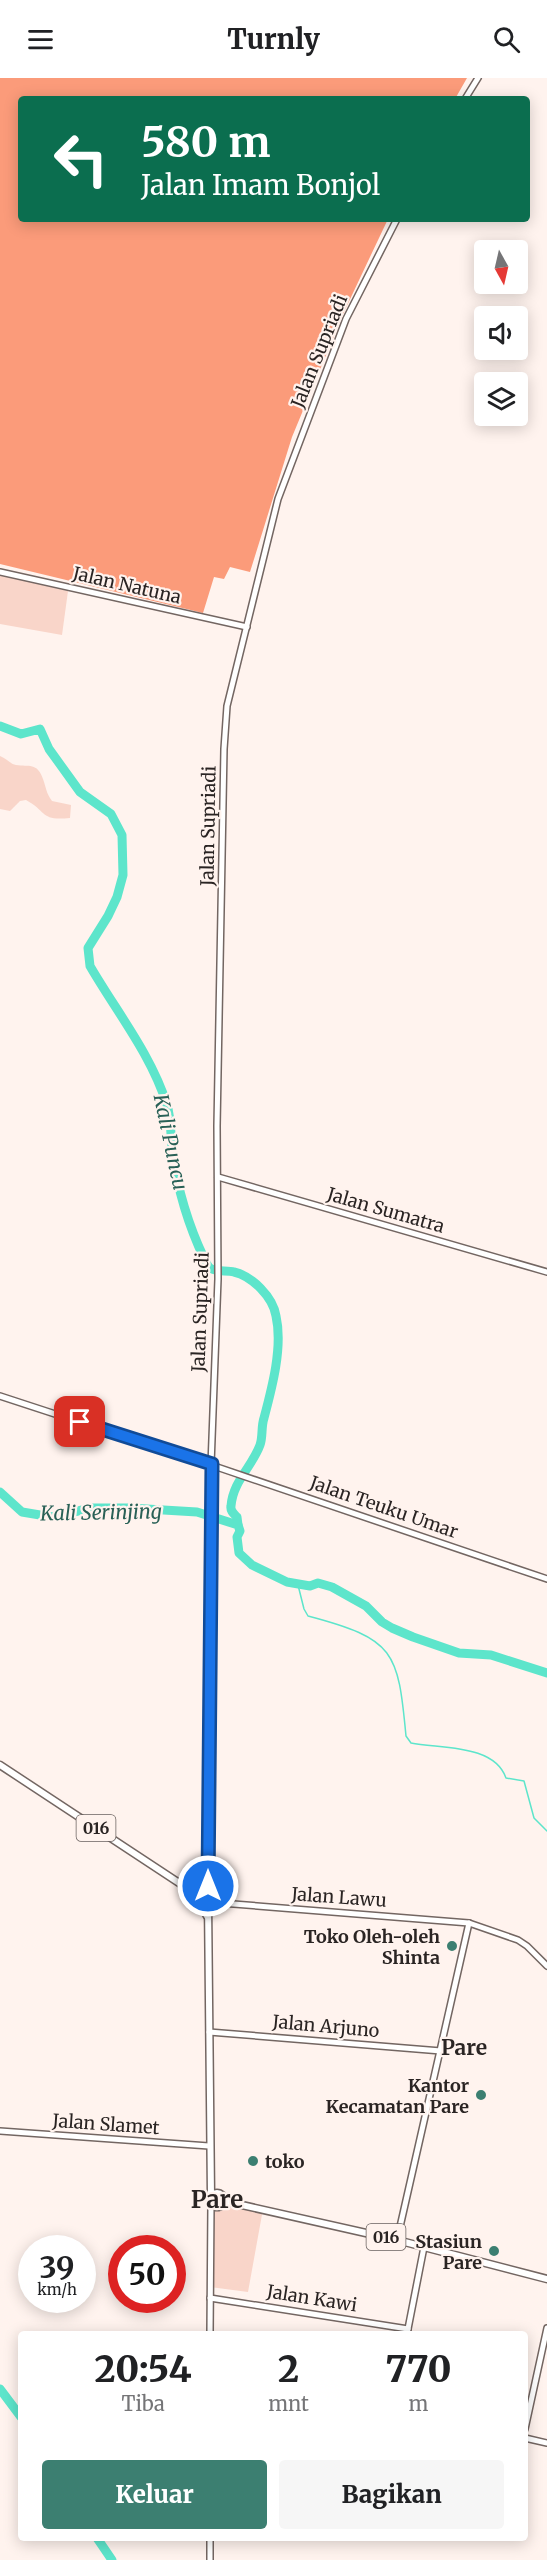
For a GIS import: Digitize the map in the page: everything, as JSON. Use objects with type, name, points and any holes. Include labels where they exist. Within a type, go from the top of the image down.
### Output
[{"type":"main road","points":[[467,96],[477,78]]},
{"type":"main road","name":"Jalan Supriadi","points":[[208,1902],[212,1464],[218,1279],[227,706],[272,520],[297,446],[346,319],[395,222]]},
{"type":"main road","name":"Jalan Natuna","points":[[0,572],[247,627]]},
{"type":"main road","name":"Jalan Sumatra","points":[[218,1177],[547,1272]]},
{"type":"main road","name":"Jalan Teuku Umar","points":[[0,1396],[212,1464],[547,1579]]},
{"type":"main road","name":"016","points":[[0,1765],[208,1902],[211,2196],[212,2204],[218,2207],[224,2201]]},
{"type":"main road","name":"016","points":[[191,1892],[201,1904],[208,1920]]},
{"type":"main road","name":"Jalan Lawu","points":[[208,1902],[469,1923],[518,1940],[547,1966]]},
{"type":"main road","points":[[397,2240],[469,1923]]},
{"type":"main road","name":"Jalan Arjuno","points":[[209,2032],[441,2051]]},
{"type":"main road","name":"Jalan Slamet","points":[[0,2131],[209,2146]]},
{"type":"main road","name":"016","points":[[211,2196],[219,2193],[223,2196],[224,2201]]},
{"type":"main road","name":"016","points":[[224,2201],[397,2240],[547,2279]]},
{"type":"main road","points":[[210,2331],[212,2204]]},
{"type":"main road","points":[[408,2331],[424,2247]]},
{"type":"main road","name":"Jalan Kawi","points":[[210,2298],[402,2331]]},
{"type":"main road","points":[[528,2415],[547,2328]]},
{"type":"main road","points":[[528,2439],[547,2443]]},
{"type":"main road","points":[[210,2541],[210,2560]]},
{"type":"shaded area","points":[[0,78],[467,78],[457,96],[18,96],[18,222],[387,222],[343,314],[292,437],[250,572],[230,567],[224,579],[214,577],[203,613],[0,564]]},
{"type":"shaded area","points":[[0,575],[68,591],[62,635],[0,624]]},
{"type":"shaded area","points":[[0,756],[14,764],[32,766],[38,770],[52,801],[71,805],[70,818],[49,817],[26,800],[20,801],[10,811],[0,809]]},
{"type":"shaded area","points":[[223,2203],[263,2209],[248,2292],[210,2287],[213,2206],[218,2207]]},
{"type":"waterway","name":"Kali Puncu","points":[[0,726],[21,734],[40,729],[49,749],[80,792],[111,814],[122,835],[123,875],[117,897],[108,916],[88,948],[90,966],[142,1050],[160,1086],[169,1111],[172,1148],[184,1207],[206,1263],[214,1270],[234,1272],[248,1278],[261,1288],[274,1309],[278,1328],[276,1367],[263,1421],[260,1445],[232,1497],[231,1509],[237,1517],[238,1525]]},
{"type":"waterway","name":"Kali Serinjing","points":[[0,1492],[22,1512],[52,1517],[91,1508],[130,1508],[197,1512],[238,1525],[239,1553],[252,1565],[287,1582],[310,1586],[318,1583],[332,1587],[366,1606],[382,1622],[413,1637],[459,1653],[491,1655],[547,1673]]},
{"type":"waterway","points":[[298,1585],[308,1616],[359,1632],[387,1653],[400,1685],[406,1736],[411,1743],[465,1750],[490,1759],[500,1767],[506,1778],[524,1781],[534,1818],[547,1831]]},
{"type":"waterway","points":[[0,2389],[18,2413]]},
{"type":"waterway","points":[[99,2541],[112,2560]]},
{"type":"place","name":"Toko Oleh-oleh Shinta","points":[[452,1946]]},
{"type":"place","name":"Kantor Kecamatan Pare","points":[[481,2095]]},
{"type":"place","name":"toko","points":[[253,2161]]},
{"type":"place","name":"Stasiun Pare","points":[[494,2251]]},
{"type":"district","name":"Pare","points":[[464,2047]]},
{"type":"district","name":"Pare","points":[[217,2199]]},
{"type":"route","points":[[80,1422],[212,1464],[208,1886]]}]
